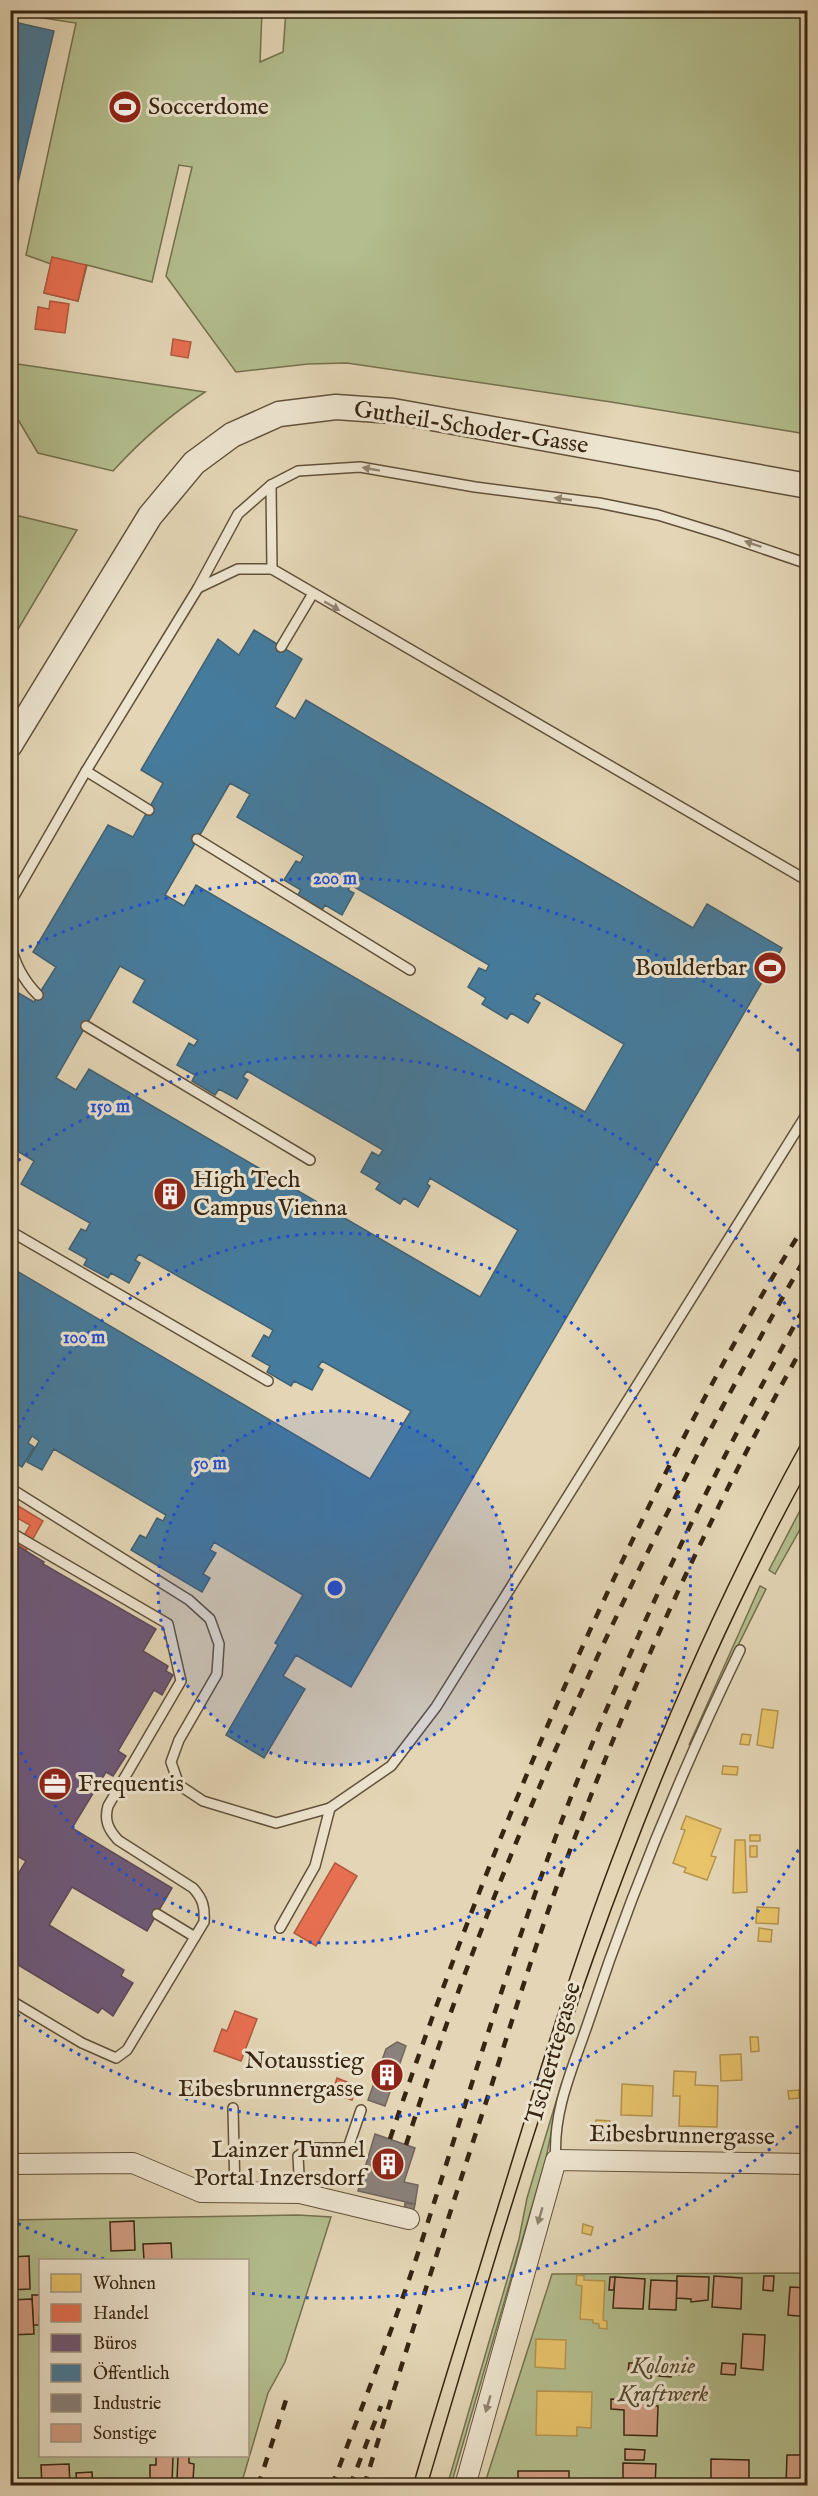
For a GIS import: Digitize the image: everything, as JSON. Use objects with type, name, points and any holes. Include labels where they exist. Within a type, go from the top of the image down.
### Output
[{"type":"street","name":"Gutheil-Schoder-Gasse","points":[[10,745],[150,516],[194,463],[232,435],[279,414],[336,407],[393,411],[807,486]]},
{"type":"street","name":"Eibesbrunnergasse","points":[[556,2160],[807,2164]]},
{"type":"street","name":"Tscherttegasse","points":[[465,2486],[556,2160]]},
{"type":"street","points":[[10,2164],[134,2163],[201,2192],[300,2193],[409,2219]]},
{"type":"lane","points":[[10,903],[86,771],[198,588],[238,514],[271,485],[298,471],[360,467],[465,485],[599,503],[658,515],[807,564]]},
{"type":"lane","points":[[271,485],[272,569]]},
{"type":"lane","points":[[198,588],[238,569],[272,569],[312,595],[807,881]]},
{"type":"lane","points":[[281,647],[312,595]]},
{"type":"lane","points":[[86,771],[149,810]]},
{"type":"lane","points":[[197,839],[410,970]]},
{"type":"lane","points":[[10,942],[14,961],[38,995]]},
{"type":"lane","points":[[86,1026],[310,1160]]},
{"type":"lane","points":[[10,1488],[189,1600],[210,1619],[219,1644],[217,1674],[179,1740],[171,1762],[178,1785],[203,1801],[276,1822],[330,1808],[391,1766],[436,1707],[807,1112]]},
{"type":"lane","points":[[10,1231],[268,1381]]},
{"type":"lane","points":[[10,1532],[168,1624],[181,1681],[105,1814],[108,1830],[118,1840],[193,1888],[205,1907],[204,1922],[127,2050],[116,2058],[82,2043],[10,2000]]},
{"type":"lane","name":"Tscherttegasse","points":[[556,2160],[555,2132],[561,2104],[613,1948],[676,1787],[740,1650]]},
{"type":"lane","points":[[280,1928],[315,1866],[330,1808]]},
{"type":"lane","points":[[157,1914],[195,1937]]},
{"type":"lane","points":[[233,2108],[235,2193]]},
{"type":"lane","points":[[300,2193],[298,2156],[310,2148],[348,2148],[361,2110]]},
{"type":"green space","points":[[10,11],[262,11],[260,62],[283,52],[286,11],[807,11],[807,434],[347,363],[308,364],[236,372],[166,276],[192,167],[179,165],[152,282],[87,265],[78,301],[44,293],[51,264],[26,255],[76,23]]},
{"type":"green space","points":[[11,363],[205,392],[156,428],[113,471],[38,453],[11,408]]},
{"type":"green space","points":[[10,514],[77,530],[11,641]]},
{"type":"green space","points":[[807,1497],[807,1517],[775,1574],[769,1570]]},
{"type":"green space","points":[[760,1586],[766,1589],[689,1745]]},
{"type":"green space","points":[[562,2082],[546,2158],[451,2485],[447,2486],[519,2239],[527,2198]]},
{"type":"green space","points":[[298,2215],[331,2217],[285,2362],[268,2393],[241,2485],[11,2485],[10,2220]]},
{"type":"green space","name":"Kolonie Kraftwerk","points":[[807,2273],[807,2485],[484,2486],[552,2274]]},
{"type":"building: Wohnen","points":[[762,1709],[778,1711],[773,1748],[757,1745]]},
{"type":"building: Wohnen","points":[[742,1734],[751,1735],[749,1745],[740,1744]]},
{"type":"building: Wohnen","points":[[723,1766],[738,1767],[737,1775],[722,1774]]},
{"type":"building: Wohnen","points":[[686,1816],[721,1829],[711,1856],[716,1857],[707,1880],[684,1872],[686,1868],[673,1863],[685,1830],[681,1829]]},
{"type":"building: Wohnen","points":[[750,1835],[760,1835],[760,1841],[750,1841]]},
{"type":"building: Wohnen","points":[[735,1840],[745,1840],[747,1892],[733,1893]]},
{"type":"building: Wohnen","points":[[750,1846],[757,1846],[757,1857],[750,1857]]},
{"type":"building: Wohnen","points":[[757,1907],[779,1908],[778,1924],[756,1923]]},
{"type":"building: Wohnen","points":[[759,1928],[772,1930],[771,1942],[758,1941]]},
{"type":"building: Wohnen","points":[[750,2037],[758,2037],[759,2051],[751,2052]]},
{"type":"building: Wohnen","points":[[741,2054],[742,2080],[721,2081],[720,2055]]},
{"type":"building: Wohnen","points":[[674,2071],[696,2072],[695,2085],[718,2086],[717,2127],[679,2126],[680,2096],[673,2096]]},
{"type":"building: Wohnen","points":[[622,2084],[653,2086],[652,2116],[621,2115]]},
{"type":"building: Wohnen","points":[[799,2090],[799,2098],[789,2099],[788,2091]]},
{"type":"building: Wohnen","points":[[596,2120],[610,2121],[609,2132],[595,2131]]},
{"type":"building: Wohnen","points":[[583,2224],[593,2227],[591,2235],[582,2233]]},
{"type":"building: Wohnen","points":[[577,2275],[584,2276],[584,2280],[605,2281],[603,2320],[607,2321],[607,2329],[599,2328],[599,2324],[593,2323],[593,2320],[580,2319],[582,2286],[576,2285]]},
{"type":"building: Wohnen","points":[[536,2339],[566,2340],[565,2369],[535,2367]]},
{"type":"building: Wohnen","points":[[537,2391],[592,2392],[591,2428],[577,2427],[577,2436],[536,2435]]},
{"type":"building: Handel","points":[[52,257],[86,265],[78,301],[44,293]]},
{"type":"building: Handel","points":[[50,301],[69,304],[65,333],[35,329],[38,307],[49,309]]},
{"type":"building: Handel","points":[[173,339],[191,342],[188,358],[171,355]]},
{"type":"building: Handel","points":[[10,1501],[43,1521],[26,1551],[18,1546],[30,1525],[10,1514]]},
{"type":"building: Handel","points":[[335,1863],[357,1876],[316,1946],[294,1933]]},
{"type":"building: Handel","points":[[235,2011],[257,2019],[241,2061],[214,2051],[222,2029],[227,2031]]},
{"type":"building: Handel","points":[[337,2078],[357,2086],[352,2100],[332,2093]]},
{"type":"building: Büros","name":"Frequentis","points":[[10,1541],[44,1562],[43,1564],[156,1629],[143,1651],[168,1666],[166,1671],[173,1675],[162,1695],[154,1690],[118,1751],[126,1756],[113,1776],[106,1772],[72,1828],[172,1888],[147,1931],[72,1887],[49,1925],[124,1970],[121,1976],[133,1983],[113,2016],[102,2008],[98,2013],[10,1960],[10,1887],[26,1861],[10,1852]]},
{"type":"building: Öffentlich","points":[[10,21],[54,31],[10,216]]},
{"type":"building: Öffentlich","name":"High Tech Campus Vienna","points":[[254,630],[302,659],[275,707],[295,719],[306,700],[693,928],[707,904],[782,948],[351,1687],[296,1655],[283,1676],[305,1689],[264,1758],[226,1735],[278,1645],[275,1643],[303,1595],[214,1542],[210,1550],[216,1553],[203,1574],[210,1578],[202,1592],[131,1550],[140,1535],[146,1538],[157,1518],[163,1521],[166,1515],[54,1449],[42,1470],[27,1462],[39,1441],[32,1436],[28,1443],[34,1447],[22,1467],[10,1460],[10,1267],[370,1479],[411,1411],[322,1361],[318,1367],[323,1370],[312,1390],[294,1381],[291,1386],[267,1372],[270,1366],[252,1356],[264,1335],[269,1338],[273,1330],[139,1254],[135,1260],[140,1263],[129,1283],[111,1273],[108,1278],[84,1265],[87,1259],[69,1249],[81,1229],[86,1231],[90,1223],[21,1184],[34,1161],[14,1149],[10,1155],[10,988],[34,1002],[56,967],[33,952],[108,825],[133,837],[163,783],[141,770],[218,639],[239,655]],"holes":[[[230,783],[250,794],[237,817],[304,856],[300,863],[296,861],[284,880],[301,890],[297,896],[322,910],[325,905],[342,915],[354,893],[348,890],[351,885],[489,965],[486,971],[479,968],[468,987],[486,998],[482,1004],[507,1019],[511,1013],[528,1023],[540,1003],[533,999],[537,993],[624,1044],[585,1112],[196,885],[184,906],[165,895]],[[120,966],[145,980],[133,1002],[198,1040],[194,1046],[189,1043],[177,1065],[195,1075],[192,1081],[215,1095],[219,1089],[237,1099],[248,1080],[243,1077],[247,1071],[383,1150],[379,1156],[372,1152],[361,1172],[380,1183],[376,1189],[400,1204],[404,1198],[418,1207],[430,1186],[427,1184],[430,1178],[518,1230],[480,1297],[89,1069],[76,1090],[56,1078]]]},
{"type":"building: Industrie","name":"Notausstieg Eibesbrunnergasse","points":[[397,2042],[406,2046],[385,2106],[368,2100],[386,2049]]},
{"type":"building: Industrie","name":"Lainzer Tunnel Portal Inzersdorf","points":[[375,2134],[415,2148],[404,2182],[418,2185],[415,2204],[358,2191]]},
{"type":"building: Industrie","name":"Lainzer Tunnel Portal Inzersdorf","points":[[405,2203],[415,2204],[413,2214],[404,2212]]},
{"type":"building: Sonstige","points":[[134,2221],[135,2250],[111,2251],[110,2222]]},
{"type":"building: Sonstige","points":[[171,2243],[172,2259],[144,2259],[143,2244]]},
{"type":"building: Sonstige","points":[[29,2256],[30,2289],[10,2290],[10,2257]]},
{"type":"building: Sonstige","points":[[677,2276],[709,2277],[708,2300],[691,2302],[691,2299],[676,2298]]},
{"type":"building: Sonstige","points":[[714,2276],[742,2278],[741,2309],[712,2307]]},
{"type":"building: Sonstige","points":[[764,2276],[774,2276],[773,2291],[763,2290]]},
{"type":"building: Sonstige","points":[[610,2277],[615,2277],[614,2290],[609,2290]]},
{"type":"building: Sonstige","points":[[615,2277],[645,2279],[643,2309],[613,2308]]},
{"type":"building: Sonstige","points":[[651,2280],[677,2281],[676,2310],[649,2309]]},
{"type":"building: Sonstige","points":[[790,2287],[808,2288],[808,2317],[788,2315]]},
{"type":"building: Sonstige","points":[[32,2295],[39,2295],[39,2325],[33,2325]]},
{"type":"building: Sonstige","points":[[32,2299],[34,2334],[10,2335],[10,2300]]},
{"type":"building: Sonstige","points":[[743,2334],[765,2335],[763,2370],[741,2368]]},
{"type":"building: Sonstige","points":[[629,2363],[638,2363],[637,2373],[628,2373]]},
{"type":"building: Sonstige","points":[[722,2363],[736,2364],[735,2375],[721,2374]]},
{"type":"building: Sonstige","points":[[659,2366],[671,2367],[671,2377],[659,2376]]},
{"type":"building: Sonstige","points":[[674,2367],[682,2368],[681,2375],[674,2374]]},
{"type":"building: Sonstige","points":[[632,2393],[640,2393],[640,2398],[646,2399],[646,2406],[658,2406],[657,2436],[624,2435],[624,2410],[611,2409],[611,2399],[632,2400]]},
{"type":"building: Sonstige","points":[[625,2449],[645,2450],[644,2460],[625,2460]]},
{"type":"building: Sonstige","points":[[787,2455],[808,2455],[808,2486],[786,2486]]},
{"type":"building: Sonstige","points":[[156,2457],[173,2457],[172,2483],[150,2486],[150,2465],[156,2465]]},
{"type":"building: Sonstige","points":[[178,2457],[189,2457],[189,2463],[194,2464],[193,2480],[177,2480]]},
{"type":"building: Sonstige","points":[[14,2459],[18,2484],[29,2483],[29,2486],[10,2486],[10,2460]]},
{"type":"building: Sonstige","points":[[711,2459],[749,2460],[749,2486],[711,2486]]},
{"type":"building: Sonstige","points":[[623,2463],[656,2464],[655,2486],[623,2486]]},
{"type":"building: Sonstige","points":[[69,2464],[70,2486],[42,2486],[41,2465]]},
{"type":"building: Sonstige","points":[[518,2471],[569,2471],[569,2486],[518,2486]]},
{"type":"building: Sonstige","points":[[92,2472],[93,2486],[77,2486],[76,2473]]},
{"type":"tram line","points":[[413,2486],[578,1952],[612,1859],[655,1750],[702,1642],[753,1535],[808,1431]]},
{"type":"tram line","points":[[427,2486],[546,2096],[637,1840],[689,1715],[745,1591],[808,1470]]},
{"type":"railway","points":[[390,2139],[468,1922],[555,1708],[619,1568],[685,1435],[757,1304],[808,1220]]},
{"type":"railway","points":[[406,2145],[445,2029],[488,1914],[583,1688],[690,1468],[808,1253]]},
{"type":"railway","points":[[332,2486],[407,2285],[511,1963],[573,1793],[665,1578],[734,1438],[808,1301]]},
{"type":"railway","points":[[364,2486],[522,1991],[553,1898],[600,1772],[682,1582],[743,1459],[808,1337]]},
{"type":"railway","points":[[258,2486],[286,2400]]},
{"type":"railway","points":[[350,2486],[381,2406]]},
{"type":"place","name":"Soccerdome","points":[[125,107]]},
{"type":"place","name":"Boulderbar","points":[[770,968]]},
{"type":"place","name":"High Tech Campus Vienna","points":[[170,1194]]},
{"type":"place","name":"Frequentis","points":[[55,1784]]},
{"type":"place","name":"Notausstieg Eibesbrunnergasse","points":[[387,2075]]},
{"type":"place","name":"Lainzer Tunnel Portal Inzersdorf","points":[[388,2164]]}]
